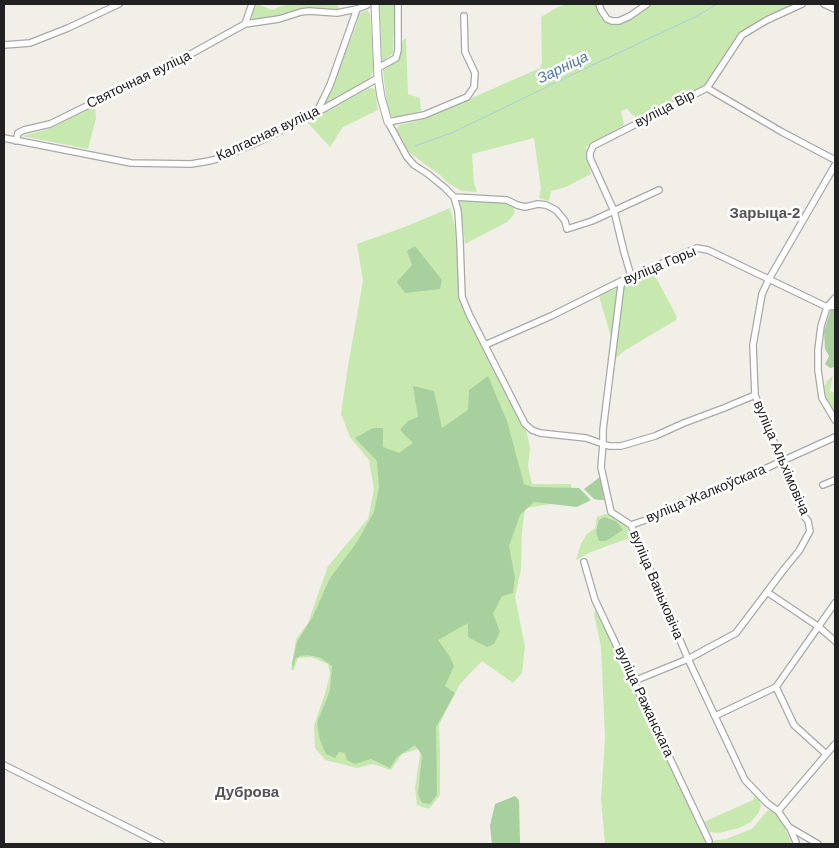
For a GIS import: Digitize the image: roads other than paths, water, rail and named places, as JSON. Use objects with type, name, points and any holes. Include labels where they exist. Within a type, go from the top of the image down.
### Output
[{"type":"street","points":[[4,45],[30,42],[68,28],[119,4]]},
{"type":"street","points":[[252,4],[245,24],[279,19],[301,12],[336,13],[357,10],[368,4]]},
{"type":"street","points":[[375,4],[378,78],[388,122],[407,157],[414,165],[445,188],[454,198],[458,211],[462,297],[525,424],[532,430],[540,433],[586,438],[609,446],[621,446],[656,436],[755,395]]},
{"type":"street","points":[[378,68],[396,58],[398,50],[398,4]]},
{"type":"street","points":[[599,4],[607,19],[618,22],[647,4]]},
{"type":"street","name":"вуліца Вір","points":[[614,210],[590,158],[593,146],[706,88],[742,35],[767,20],[802,4]]},
{"type":"street","points":[[824,4],[835,8]]},
{"type":"street","points":[[316,113],[330,85],[357,10]]},
{"type":"street","points":[[388,122],[424,115],[467,97],[474,87],[475,73],[466,52],[464,16]]},
{"type":"street","name":"Святочная вуліца","points":[[16,141],[18,134],[24,130],[50,124],[180,60],[245,24]]},
{"type":"street","name":"Калгасная вуліца","points":[[4,138],[130,163],[190,164],[209,161],[221,158],[316,113],[378,78]]},
{"type":"street","points":[[706,88],[835,160]]},
{"type":"street","name":"вуліца Альхімовіча","points":[[634,681],[688,659],[736,633],[799,551],[810,531],[808,521],[804,516],[755,395],[753,345],[762,294],[835,165]]},
{"type":"street","points":[[454,198],[507,200],[525,207],[538,204],[546,206],[556,210],[565,221],[567,229],[592,221],[659,190]]},
{"type":"street","points":[[614,210],[631,276]]},
{"type":"street","name":"вуліца Горы","points":[[485,345],[551,316],[631,276],[650,271],[666,261],[697,248],[708,250],[827,307]]},
{"type":"street","name":"вуліца Ваньковіча","points":[[631,276],[621,284],[604,422],[601,467],[611,512],[631,526],[688,659],[745,780],[768,803],[778,810],[789,827],[818,844]]},
{"type":"street","points":[[835,298],[827,307],[821,326],[818,370],[822,398],[835,420]]},
{"type":"street","points":[[827,307],[835,306]]},
{"type":"street","name":"вуліца Жалкоўскага","points":[[631,526],[666,513],[835,437]]},
{"type":"street","points":[[824,485],[835,480]]},
{"type":"street","name":"вуліца Ражанскага","points":[[584,562],[595,600],[709,841]]},
{"type":"street","points":[[767,592],[819,627],[835,641]]},
{"type":"street","points":[[715,716],[776,687],[835,602]]},
{"type":"street","points":[[776,687],[794,725],[826,754]]},
{"type":"street","points":[[778,810],[835,744]]},
{"type":"street","points":[[4,765],[161,844]]},
{"type":"street","points":[[789,827],[796,844]]},
{"type":"waterway","name":"Зарніца","points":[[415,146],[454,132],[697,16],[717,4]]},
{"type":"district","name":"Зарыца-2","points":[[765,214]]},
{"type":"district","name":"Дуброва","points":[[247,793]]}]
